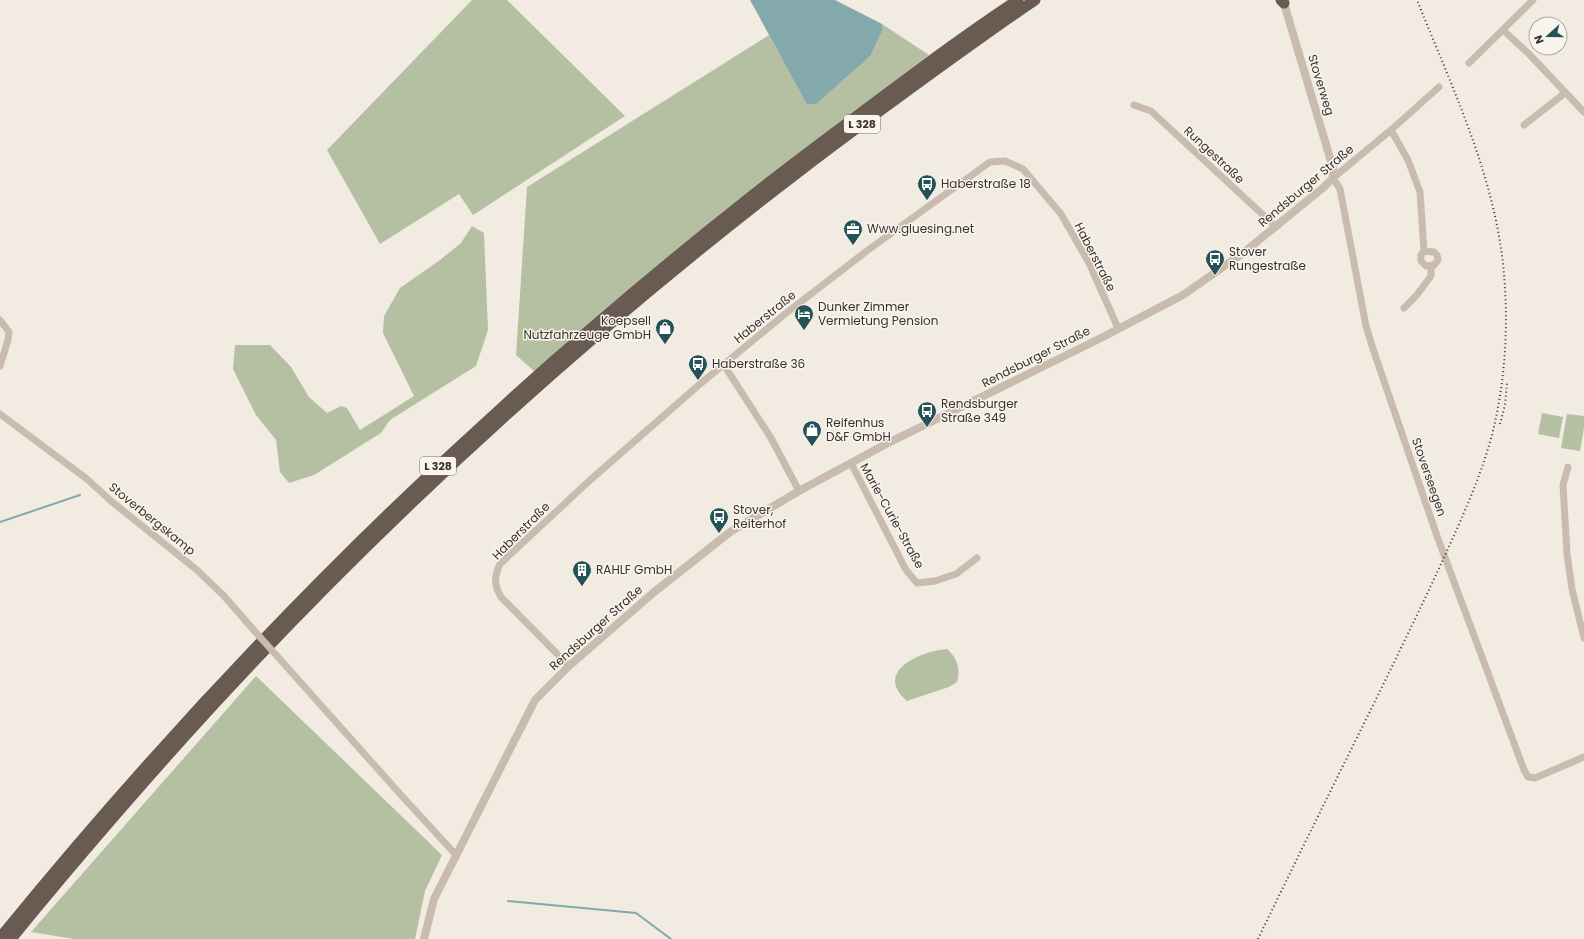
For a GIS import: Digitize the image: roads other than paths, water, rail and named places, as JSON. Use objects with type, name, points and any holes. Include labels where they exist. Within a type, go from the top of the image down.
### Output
[{"type":"highway","name":"L 328","points":[[0,938],[105,812],[224,680],[350,551],[512,398],[679,254],[787,169],[935,57],[1018,0]]},
{"type":"highway","name":"L 328","points":[[11,939],[112,818],[230,688],[356,558],[521,402],[651,290],[764,198],[961,51],[1035,0]]},
{"type":"street","points":[[1469,63],[1533,0]]},
{"type":"street","name":"Stoverweg","points":[[1283,1],[1333,168],[1334,178]]},
{"type":"street","points":[[1503,30],[1529,54],[1584,112]]},
{"type":"street","name":"Rendsburger Straße","points":[[424,939],[434,899],[536,700],[569,666],[653,593],[730,532],[799,491],[888,443],[985,396],[1183,295],[1244,253],[1324,188],[1439,87]]},
{"type":"street","points":[[1524,125],[1565,93]]},
{"type":"street","name":"Rungestraße","points":[[1134,105],[1151,111],[1276,227]]},
{"type":"street","points":[[1391,130],[1408,160],[1420,192],[1424,250],[1421,255],[1421,261],[1426,266],[1431,267]]},
{"type":"street","name":"Haberstraße","points":[[569,666],[501,597],[495,583],[496,574],[500,564],[589,481],[700,384],[785,314],[868,250],[990,162],[1006,160],[1023,169],[1061,214],[1089,262],[1118,328]]},
{"type":"street","name":"Stoverseegen","points":[[1334,178],[1340,189],[1366,326],[1373,349],[1438,536],[1524,770],[1528,778],[1535,778],[1584,757]]},
{"type":"street","points":[[1404,308],[1416,296],[1431,276],[1431,267],[1438,260],[1437,255],[1434,252],[1424,250]]},
{"type":"street","points":[[0,320],[8,332],[8,340],[0,366]]},
{"type":"street","points":[[724,365],[771,438],[799,491]]},
{"type":"street","name":"Stoverbergskamp","points":[[0,414],[87,479],[111,501],[197,570],[224,596],[401,795],[456,854]]},
{"type":"street","name":"Marie-Curie-Straße","points":[[851,463],[906,570],[917,583],[934,581],[956,574],[977,558]]},
{"type":"street","points":[[1568,467],[1563,485],[1567,554],[1572,589],[1584,638]]},
{"type":"water","points":[[750,0],[835,0],[882,24],[882,31],[870,56],[816,104],[807,104]]},
{"type":"waterway","points":[[0,522],[80,495]]},
{"type":"waterway","points":[[508,901],[636,913],[671,939]]},
{"type":"railway","points":[[1258,939],[1405,639],[1456,531],[1476,483],[1492,435],[1497,414],[1503,371],[1506,328],[1505,285],[1498,230],[1490,196],[1469,129],[1417,0]]},
{"type":"railway","points":[[1500,424],[1505,405],[1507,383]]},
{"type":"place","name":"Haberstraße 18","points":[[927,201]]},
{"type":"place","name":"Www.gluesing.net","points":[[853,246]]},
{"type":"place","name":"Stover Rungestraße","points":[[1215,276]]},
{"type":"place","name":"Dunker Zimmer Vermietung Pension","points":[[804,331]]},
{"type":"place","name":"Koepsell Nutzfahrzeuge GmbH","points":[[665,345]]},
{"type":"place","name":"Haberstraße 36","points":[[698,381]]},
{"type":"place","name":"Rendsburger Straße 349","points":[[927,428]]},
{"type":"place","name":"Reifenhus D&F GmbH","points":[[812,447]]},
{"type":"place","name":"Stover, Reiterhof","points":[[719,534]]},
{"type":"place","name":"RAHLF GmbH","points":[[582,587]]}]
